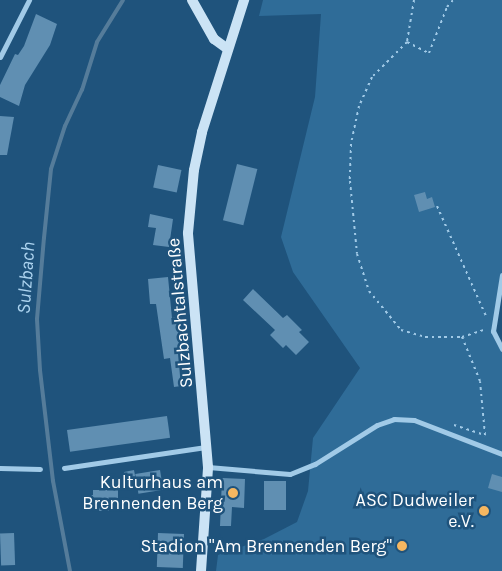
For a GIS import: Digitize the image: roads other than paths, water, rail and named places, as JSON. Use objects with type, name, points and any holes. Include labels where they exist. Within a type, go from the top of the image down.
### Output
[{"type":"main road","points":[[192,0],[214,39],[228,49]]},
{"type":"main road","name":"Sulzbachtalstraße","points":[[201,571],[208,467],[188,233],[194,170],[228,49],[244,0]]},
{"type":"street","points":[[0,57],[29,0]]},
{"type":"street","points":[[502,275],[493,331],[502,349]]},
{"type":"street","points":[[208,467],[290,474],[315,464],[377,425],[394,419],[414,420],[502,454]]},
{"type":"street","points":[[64,468],[207,447]]},
{"type":"street","points":[[0,468],[40,468]]},
{"type":"waterway","name":"Sulzbach","points":[[70,571],[53,481],[40,370],[37,319],[44,238],[51,169],[65,126],[82,90],[97,42],[123,0]]},
{"type":"place","name":"Kulturhaus am Brennenden Berg","points":[[233,493]]},
{"type":"place","name":"ASC Dudweiler e.V.","points":[[484,511]]},
{"type":"place","name":"Stadion \"Am Brennenden Berg\"","points":[[402,546]]}]
